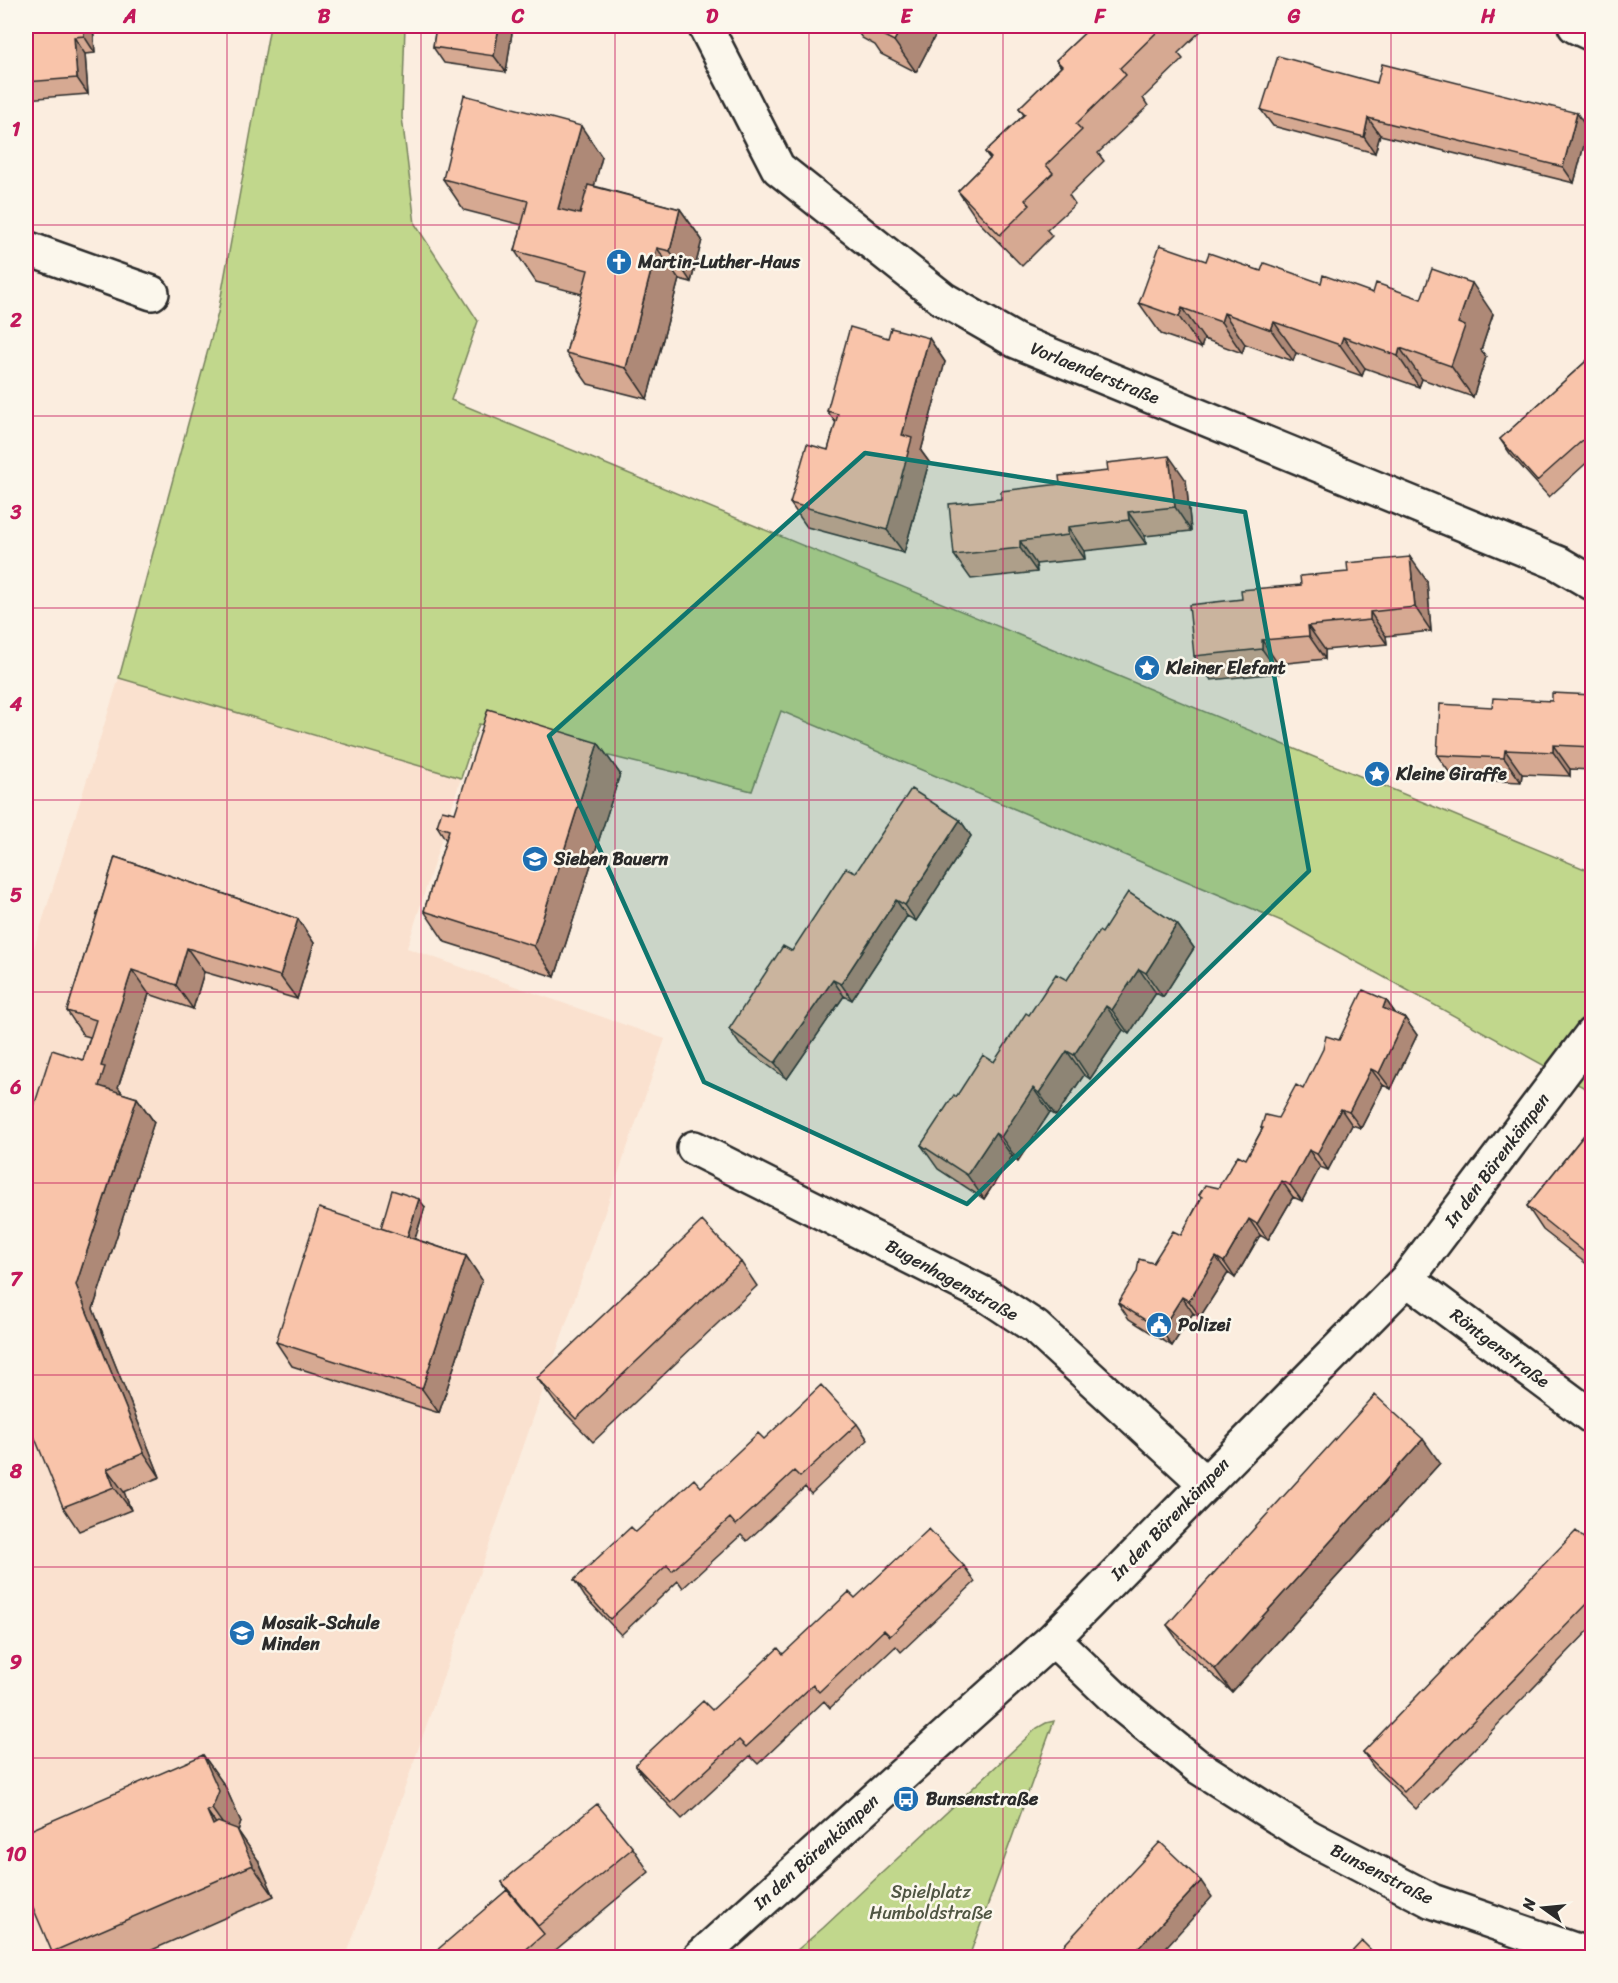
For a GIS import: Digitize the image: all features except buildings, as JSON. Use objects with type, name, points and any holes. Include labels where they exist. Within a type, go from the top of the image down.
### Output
[{"type":"street","name":"Vorlaenderstraße","points":[[705,26],[778,168],[943,299],[1016,341],[1558,563],[1593,583]]},
{"type":"street","points":[[1575,26],[1593,34]]},
{"type":"street","points":[[26,248],[152,293]]},
{"type":"street","name":"In den Bärenkämpen","points":[[699,1958],[1053,1639],[1407,1279],[1593,1034]]},
{"type":"street","name":"Bugenhagenstraße","points":[[694,1148],[988,1296],[1035,1326],[1205,1483]]},
{"type":"street","name":"Röntgenstraße","points":[[1407,1279],[1593,1417]]},
{"type":"street","name":"Bunsenstraße","points":[[1053,1639],[1123,1706],[1197,1766],[1309,1837],[1432,1901],[1593,1956]]},
{"type":"highlighted area","points":[[865,453],[1245,512],[1309,871],[967,1204],[704,1082],[549,736]]},
{"type":"shaded area","name":"Mosaik-Schule Minden","points":[[119,678],[461,778],[407,948],[665,1039],[346,1957],[26,1958],[26,973]]},
{"type":"green space","points":[[270,26],[405,26],[402,117],[415,224],[478,321],[451,400],[1592,872],[1592,1092],[1284,922],[781,711],[752,791],[479,724],[461,778],[119,678],[218,313]]},
{"type":"green space","name":"Spielplatz Humboldstraße","points":[[1054,1721],[969,1957],[789,1957],[1037,1728]]},
{"type":"place","name":"Martin-Luther-Haus","points":[[619,262]]},
{"type":"place","name":"Kleiner Elefant","points":[[1147,668]]},
{"type":"place","name":"Kleine Giraffe","points":[[1377,774]]},
{"type":"place","name":"Sieben Bauern","points":[[535,859]]},
{"type":"place","name":"Polizei","points":[[1159,1325]]},
{"type":"place","name":"Mosaik-Schule Minden","points":[[242,1633]]},
{"type":"place","name":"Bunsenstraße","points":[[906,1799]]}]
